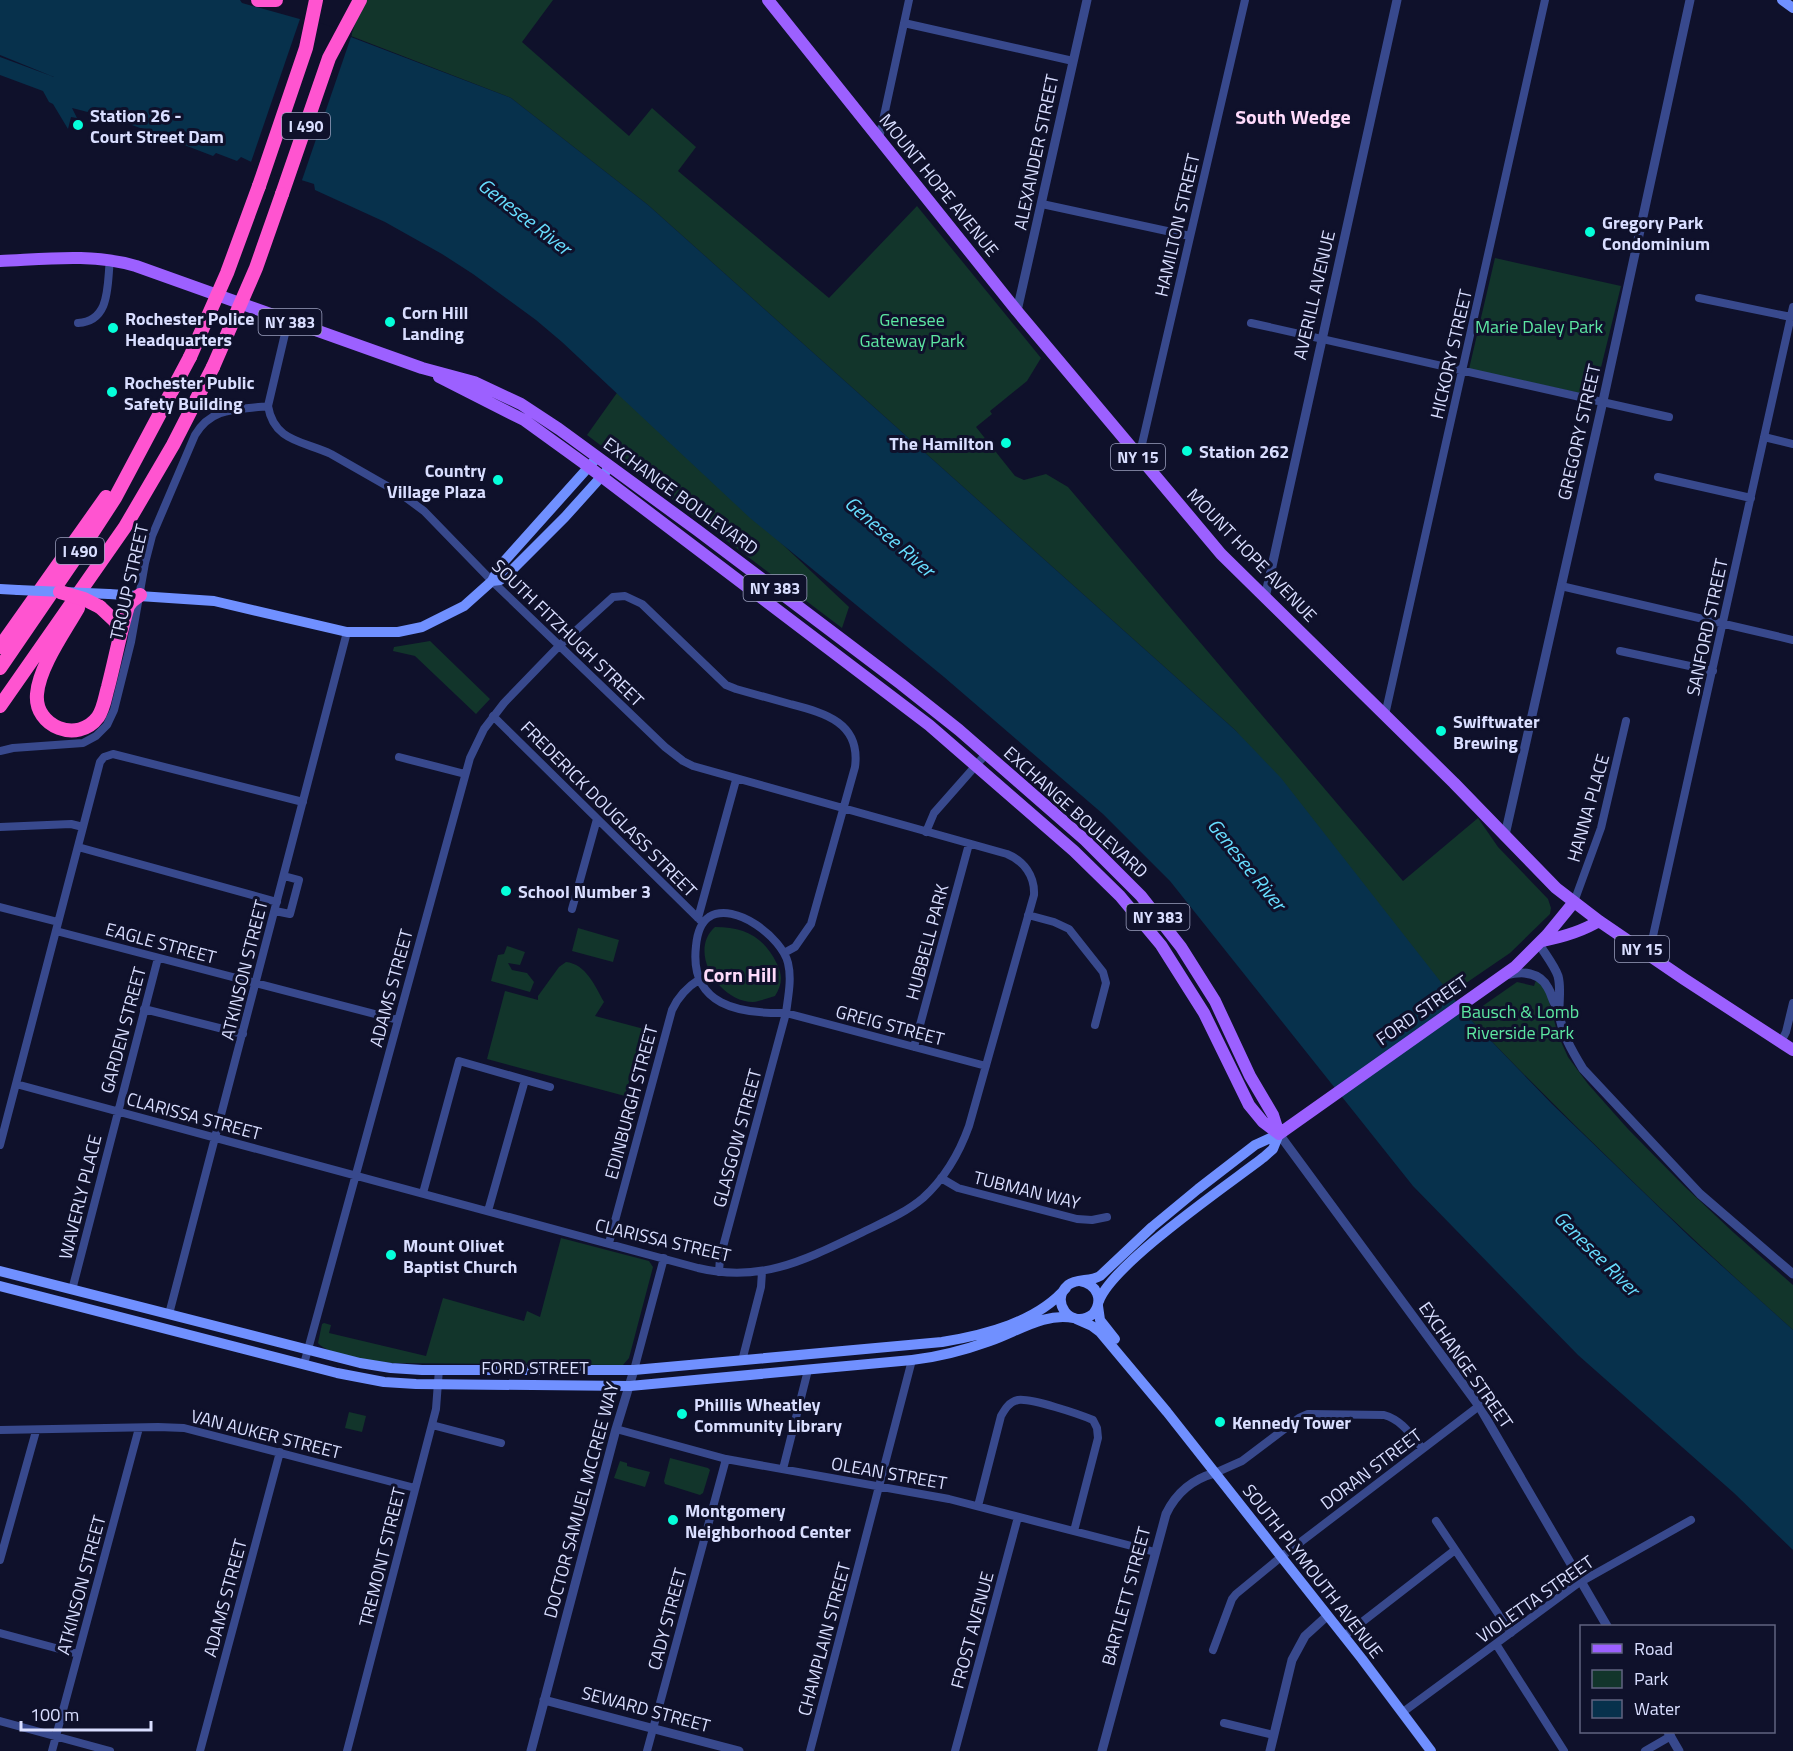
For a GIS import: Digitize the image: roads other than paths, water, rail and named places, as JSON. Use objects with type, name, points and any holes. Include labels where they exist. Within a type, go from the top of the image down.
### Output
[{"type":"highway","points":[[258,0],[276,0]]},
{"type":"highway","points":[[306,48],[316,0]]},
{"type":"highway","name":"I 490","points":[[0,668],[98,525],[153,429],[190,357],[241,235],[322,0]]},
{"type":"highway","name":"I 490","points":[[0,706],[116,540],[173,445],[213,367],[256,268],[348,0]]},
{"type":"highway","points":[[329,58],[360,0]]},
{"type":"highway","points":[[0,647],[153,429]]},
{"type":"highway","points":[[116,540],[54,650],[41,678],[37,702],[45,720],[58,728],[69,731],[80,730],[93,723],[101,711],[128,606],[140,595]]},
{"type":"highway","points":[[60,591],[100,607],[116,622],[117,651]]},
{"type":"main road","name":"MOUNT HOPE AVENUE","points":[[768,0],[1017,311],[1210,542],[1557,888],[1599,921],[1683,979],[1793,1050]]},
{"type":"main road","name":"EXCHANGE BOULEVARD","points":[[0,261],[89,257],[110,259],[136,266],[422,368],[464,379],[503,395],[543,418],[593,462],[697,530],[901,684],[1097,850],[1142,896],[1190,960],[1215,1001],[1250,1076],[1273,1115],[1280,1134]]},
{"type":"main road","points":[[0,589],[140,595],[214,601],[347,632],[398,632],[422,627],[464,606],[492,581],[502,563],[593,462]]},
{"type":"main road","name":"EXCHANGE BOULEVARD","points":[[606,471],[903,705],[1080,856],[1131,908],[1161,945],[1187,985],[1256,1115],[1280,1134]]},
{"type":"main road","points":[[492,581],[500,580],[509,573],[606,471]]},
{"type":"main road","name":"FORD STREET","points":[[1080,1281],[1094,1279],[1102,1274],[1159,1220],[1258,1143],[1280,1134],[1515,967],[1574,902]]},
{"type":"main road","points":[[1540,942],[1584,930],[1599,921]]},
{"type":"main road","name":"FORD STREET","points":[[1098,1304],[1104,1289],[1117,1275],[1163,1234],[1264,1157],[1273,1149],[1280,1134]]},
{"type":"main road","name":"FORD STREET","points":[[0,1271],[375,1366],[439,1370],[634,1370],[959,1339],[989,1331],[1041,1310],[1066,1288]]},
{"type":"main road","points":[[1080,1281],[1095,1288],[1098,1304],[1089,1316],[1075,1319],[1065,1312],[1061,1304],[1062,1293],[1073,1282],[1080,1281]]},
{"type":"main road","name":"FORD STREET","points":[[0,1286],[376,1381],[439,1385],[630,1386],[912,1360],[978,1346],[1046,1319],[1061,1316],[1075,1319]]},
{"type":"main road","name":"SOUTH PLYMOUTH AVENUE","points":[[1098,1304],[1098,1314],[1102,1323],[1167,1412]]},
{"type":"main road","name":"SOUTH PLYMOUTH AVENUE","points":[[1075,1319],[1100,1332],[1167,1412],[1344,1636],[1431,1751]]},
{"type":"street","points":[[879,139],[909,0]]},
{"type":"street","name":"ALEXANDER STREET","points":[[1017,311],[1087,0]]},
{"type":"street","name":"HAMILTON STREET","points":[[1138,457],[1245,0]]},
{"type":"street","name":"AVERILL AVENUE","points":[[1265,598],[1397,0]]},
{"type":"street","name":"HICKORY STREET","points":[[1385,715],[1545,0]]},
{"type":"street","name":"GREGORY STREET","points":[[1505,835],[1603,401],[1690,0]]},
{"type":"street","points":[[904,23],[1073,61]]},
{"type":"street","points":[[1042,204],[1190,236]]},
{"type":"street","points":[[78,323],[92,320],[101,312],[105,302],[110,259]]},
{"type":"street","points":[[1699,298],[1791,317]]},
{"type":"street","name":"SANFORD STREET","points":[[1649,954],[1793,307]]},
{"type":"street","points":[[268,406],[288,321]]},
{"type":"street","points":[[1251,323],[1669,417]]},
{"type":"street","name":"SOUTH FITZHUGH STREET","points":[[268,406],[270,419],[281,433],[296,442],[331,454],[413,501],[492,581],[674,754],[693,766],[969,844]]},
{"type":"street","name":"TROUP STREET","points":[[0,752],[13,748],[88,742],[104,729],[114,710],[131,642],[154,530],[199,429],[211,416],[221,412],[268,406]]},
{"type":"street","points":[[1764,437],[1793,444]]},
{"type":"street","points":[[1658,477],[1750,498]]},
{"type":"street","points":[[1561,586],[1793,640]]},
{"type":"street","name":"ADAMS STREET","points":[[304,1364],[465,774],[477,743],[493,716],[559,645],[607,600],[619,596],[637,600],[726,685],[816,711],[843,725],[854,744],[856,757],[843,809]]},
{"type":"street","name":"ATKINSON STREET","points":[[169,1314],[347,632]]},
{"type":"street","points":[[1620,651],[1713,671]]},
{"type":"street","name":"FREDERICK DOUGLASS STREET","points":[[493,716],[701,920]]},
{"type":"street","name":"HANNA PLACE","points":[[1574,902],[1602,828],[1626,721]]},
{"type":"street","points":[[0,1145],[100,762],[105,755],[113,754],[303,802]]},
{"type":"street","points":[[926,832],[934,813],[986,754]]},
{"type":"street","points":[[399,757],[465,774]]},
{"type":"street","points":[[701,920],[723,913],[739,916],[765,930],[784,953],[788,962],[790,977],[786,1013],[757,1013],[732,1008],[711,994],[700,979],[696,968],[695,953],[701,920],[736,780]]},
{"type":"street","points":[[784,953],[795,946],[811,924],[843,809]]},
{"type":"street","points":[[572,909],[597,819]]},
{"type":"street","points":[[0,827],[71,824],[83,827]]},
{"type":"street","name":"CLARISSA STREET","points":[[16,1084],[719,1272],[762,1272],[785,1267],[901,1214],[922,1198],[941,1178],[966,1136],[1034,890],[1032,878],[1017,859],[969,844]]},
{"type":"street","name":"HUBBELL PARK","points":[[914,1047],[969,844]]},
{"type":"street","points":[[78,847],[278,902]]},
{"type":"street","points":[[275,910],[290,914],[299,880],[284,876]]},
{"type":"street","points":[[0,907],[58,922]]},
{"type":"street","points":[[1028,915],[1066,927],[1104,974],[1106,983],[1095,1025]]},
{"type":"street","name":"EAGLE STREET","points":[[56,931],[398,1020]]},
{"type":"street","points":[[1540,942],[1558,976],[1559,1009],[1565,1036],[1572,1052],[1596,1084],[1700,1194],[1793,1274]]},
{"type":"street","name":"GARDEN STREET","points":[[117,1111],[158,958]]},
{"type":"street","points":[[1499,978],[1526,973],[1537,976],[1549,988],[1554,1005],[1559,1009]]},
{"type":"street","name":"EDINBURGH STREET","points":[[609,1243],[672,1010],[685,990],[700,979]]},
{"type":"street","points":[[1781,1042],[1786,1032],[1793,1003]]},
{"type":"street","points":[[144,1009],[243,1034]]},
{"type":"street","name":"GREIG STREET","points":[[786,1013],[986,1066]]},
{"type":"street","name":"GLASGOW STREET","points":[[719,1272],[720,1257],[786,1013]]},
{"type":"street","points":[[423,1193],[459,1061],[549,1087]]},
{"type":"street","points":[[488,1211],[525,1080]]},
{"type":"street","name":"WAVERLY PLACE","points":[[72,1290],[117,1111]]},
{"type":"street","name":"EXCHANGE STREET","points":[[1280,1134],[1479,1406],[1606,1625]]},
{"type":"street","name":"TUBMAN WAY","points":[[941,1178],[958,1188],[1077,1219],[1092,1220],[1107,1217]]},
{"type":"street","name":"DOCTOR SAMUEL MCCREE WAY","points":[[531,1751],[616,1429],[630,1386],[664,1258]]},
{"type":"street","points":[[742,1361],[762,1287],[762,1272]]},
{"type":"street","name":"CHAMPLAIN STREET","points":[[810,1751],[912,1360]]},
{"type":"street","name":"TREMONT STREET","points":[[347,1751],[432,1425],[439,1385],[439,1370]]},
{"type":"street","points":[[783,1468],[808,1370]]},
{"type":"street","points":[[978,1506],[1001,1416],[1006,1406],[1017,1400],[1028,1401],[1071,1412],[1093,1420],[1098,1438],[1074,1531]]},
{"type":"street","name":"DORAN STREET","points":[[1213,1650],[1234,1596],[1281,1557],[1479,1406]]},
{"type":"street","points":[[1215,1473],[1242,1461],[1299,1418],[1308,1414],[1394,1418],[1403,1425],[1422,1448]]},
{"type":"street","points":[[432,1425],[501,1443]]},
{"type":"street","name":"ATKINSON STREET","points":[[52,1751],[139,1428]]},
{"type":"street","name":"VAN AUKER STREET","points":[[0,1430],[184,1428],[415,1488]]},
{"type":"street","name":"OLEAN STREET","points":[[616,1429],[726,1459],[978,1506],[1155,1552]]},
{"type":"street","points":[[0,1560],[36,1431]]},
{"type":"street","name":"ADAMS STREET","points":[[200,1751],[280,1452]]},
{"type":"street","name":"CADY STREET","points":[[647,1751],[726,1459]]},
{"type":"street","name":"BARTLETT STREET","points":[[1102,1751],[1166,1514],[1174,1500],[1200,1478],[1215,1473]]},
{"type":"street","name":"FROST AVENUE","points":[[955,1751],[1018,1517]]},
{"type":"street","name":"VIOLETTA STREET","points":[[1403,1712],[1581,1582],[1691,1520]]},
{"type":"street","points":[[1436,1521],[1511,1633]]},
{"type":"street","points":[[1344,1636],[1455,1550]]},
{"type":"street","points":[[1270,1751],[1292,1660],[1305,1636],[1327,1616]]},
{"type":"street","points":[[0,1633],[78,1654]]},
{"type":"street","points":[[1496,1644],[1564,1751]]},
{"type":"street","name":"SEWARD STREET","points":[[544,1700],[739,1751]]},
{"type":"street","points":[[0,1721],[110,1751]]},
{"type":"street","points":[[1224,1723],[1274,1735]]},
{"type":"street","points":[[1645,1751],[1670,1734],[1679,1751]]},
{"type":"water","name":"Genesee River","points":[[0,0],[240,0],[242,3],[314,23],[511,98],[648,205],[1235,730],[1281,778],[1469,1018],[1552,1104],[1692,1239],[1793,1330],[1793,1550],[1734,1493],[1578,1355],[1413,1186],[1170,881],[1103,814],[944,677],[750,518],[562,342],[536,320],[442,254],[385,222],[315,190],[314,184],[266,169],[241,157],[237,161],[216,153],[213,156],[119,120],[72,108],[77,118],[71,117],[68,129],[43,91],[0,75],[0,57],[54,77],[0,55]]},
{"type":"place","name":"Station 26 - Court Street Dam","points":[[78,125]]},
{"type":"place","name":"Gregory Park Condominium","points":[[1590,232]]},
{"type":"place","name":"Corn Hill Landing","points":[[390,322]]},
{"type":"place","name":"Rochester Police Headquarters","points":[[113,328]]},
{"type":"place","name":"Rochester Public Safety Building","points":[[112,392]]},
{"type":"place","name":"The Hamilton","points":[[1006,443]]},
{"type":"place","name":"Station 262","points":[[1187,451]]},
{"type":"place","name":"Country Village Plaza","points":[[498,480]]},
{"type":"place","name":"Swiftwater Brewing","points":[[1441,731]]},
{"type":"place","name":"School Number 3","points":[[506,891]]},
{"type":"place","name":"Mount Olivet Baptist Church","points":[[391,1255]]},
{"type":"place","name":"Phillis Wheatley Community Library","points":[[682,1414]]},
{"type":"place","name":"Kennedy Tower","points":[[1220,1422]]},
{"type":"place","name":"Montgomery Neighborhood Center","points":[[673,1520]]},
{"type":"district","name":"South Wedge","points":[[1293,116]]},
{"type":"district","name":"Corn Hill","points":[[740,974]]},
{"type":"park label","name":"Marie Daley Park","points":[[1539,326]]},
{"type":"park label","name":"Genesee Gateway Park","points":[[912,329]]},
{"type":"park label","name":"Bausch & Lomb Riverside Park","points":[[1520,1021]]}]
